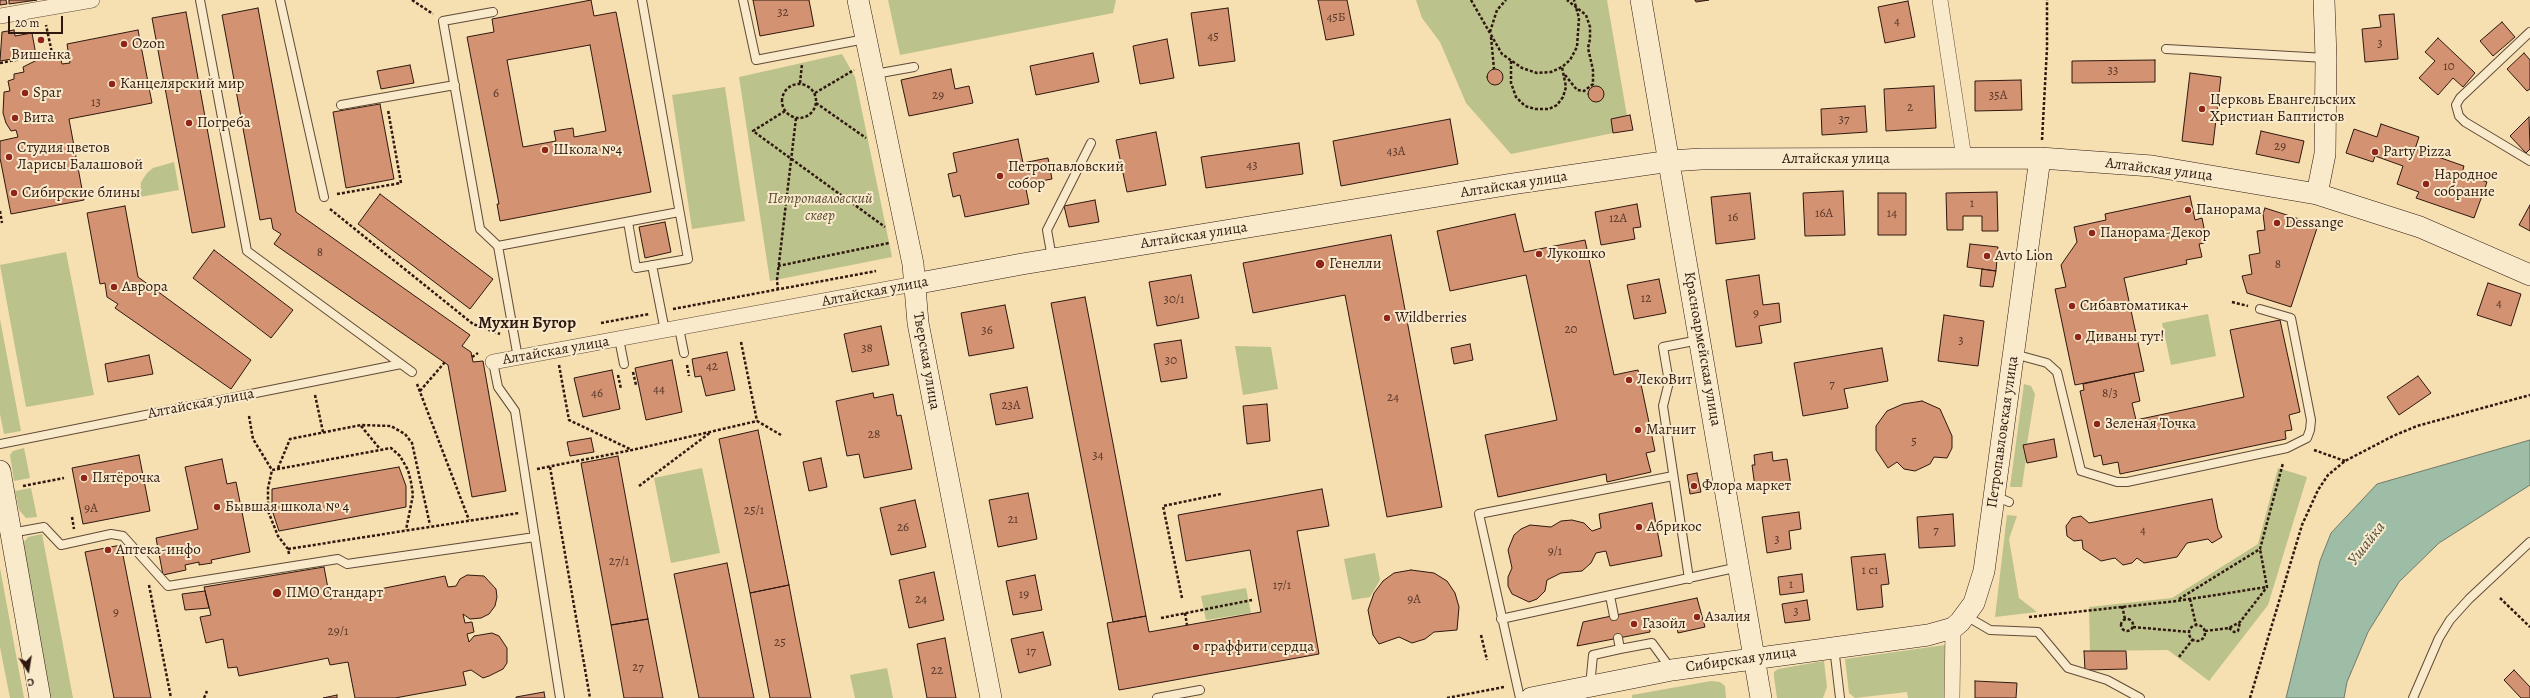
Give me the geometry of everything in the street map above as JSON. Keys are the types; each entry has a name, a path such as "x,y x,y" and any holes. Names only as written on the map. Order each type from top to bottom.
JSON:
{"main road":[{"name":"Тверская улица","path":"858,0 866,39 865,71 912,264 918,324 991,698"},
{"name":"Красноармейская улица","path":"1641,0 1670,161 1761,698"},
{"path":"2317,194 2325,154 2326,58 2324,0"},
{"name":"Алтайская улица","path":"914,284 1052,259 1512,184 1670,161 1964,158 2040,158 2152,166 2317,194 2420,227 2530,275"},
{"name":"Петропавловская улица","path":"1959,622 1974,603 1984,571 2001,499 2014,354 2040,158"},
{"path":"0,471 40,698"},
{"name":"Сибирская улица","path":"1524,691 1590,686 1672,670 1754,657 1928,635 1959,622"}],"street":[{"path":"0,16 92,0"},
{"path":"1940,0 1964,158"},
{"name":"Алтайская улица","path":"493,362 914,284"},
{"name":"Петропавловская улица","path":"1952,698 1959,622"}],"lane":[{"path":"200,0 247,251 412,372"},
{"path":"280,0 324,197"},
{"path":"628,222 636,268 688,259 642,0"},
{"path":"743,0 756,60 866,39"},
{"path":"493,12 443,21 480,229 498,246 518,358"},
{"path":"2530,32 2460,98 2456,105 2459,116 2465,122 2530,161"},
{"path":"2166,49 2326,58"},
{"path":"865,71 914,67"},
{"path":"341,105 455,85"},
{"path":"1052,259 1047,230 1091,143"},
{"path":"498,246 679,212"},
{"path":"652,265 661,312 684,353"},
{"path":"2014,354 2047,363 2057,372 2080,471 2117,482 2127,482 2298,444 2308,434 2311,420 2291,318 2260,309"},
{"path":"619,339 624,364"},
{"path":"1689,579 1663,406 1669,382 1663,347 1700,340"},
{"path":"493,362 498,387 515,411 560,698"},
{"name":"Алтайская улица","path":"0,444 401,364"},
{"path":"1520,698 1524,691 1501,619 1479,514 1673,476"},
{"path":"10,533 44,527 61,545 118,534 128,540 168,586 338,559 347,564 535,537"},
{"path":"2413,698 2439,638 2450,620 2530,542"},
{"path":"1501,619 1739,567"},
{"path":"1610,596 1614,616"},
{"path":"1959,622 1990,630 2038,632 2068,668 2107,680 2140,698"},
{"path":"1618,638 1620,649"},
{"path":"1590,686 1593,655 1620,649 1652,643 1672,670"},
{"path":"1834,647 1840,698"},
{"path":"1157,698 1200,690"}],"path":[{"path":"412,0 443,21"},
{"path":"1472,0 1496,46 1511,61 1522,68 1537,73 1551,72 1562,67 1570,60 1577,46 1579,18 1574,0"},
{"path":"1494,69 1490,33 1492,20 1497,10 1506,0"},
{"path":"1562,67 1577,90 1584,91 1593,84 1593,70 1588,48 1590,27 1586,15 1568,0"},
{"path":"2040,158 2047,48 2047,0"},
{"path":"0,63 52,53 43,8"},
{"path":"800,83 803,58"},
{"path":"1511,61 1511,84 1516,97 1525,106 1530,108 1549,109 1557,105 1563,97 1566,87 1566,75"},
{"path":"815,93 865,71"},
{"path":"800,83 809,86 815,93 816,103 808,116 796,118 785,111 782,100 785,90 794,84 800,83"},
{"path":"386,98 401,183 324,197 332,212 473,324 490,330"},
{"path":"816,103 871,141"},
{"path":"785,111 753,131 889,230"},
{"path":"776,280 796,118"},
{"path":"0,211 2,223"},
{"path":"778,266 891,243"},
{"path":"599,324 876,271"},
{"path":"741,342 757,421"},
{"path":"556,351 570,420 632,450"},
{"path":"420,391 445,362"},
{"path":"417,385 469,520"},
{"path":"2250,698 2302,525 2318,490 2328,475 2345,461 2369,446 2417,426 2530,395"},
{"path":"316,399 323,432"},
{"path":"249,416 253,439 272,470 268,488 268,511 278,536 288,549 292,566"},
{"path":"590,698 550,467 757,421 781,435"},
{"path":"361,425 380,449"},
{"path":"278,469 290,439 361,425 391,426 405,434 412,443 430,525"},
{"path":"639,486 713,430"},
{"path":"2298,444 2345,461"},
{"path":"272,470 391,448 400,456 408,470 413,495 406,530"},
{"path":"2205,631 2229,628 2240,622 2267,587 2260,549 2281,473"},
{"path":"17,487 64,478"},
{"path":"1182,598 1163,506 1221,494"},
{"path":"288,549 430,525 531,511"},
{"path":"2177,601 2260,549"},
{"path":"144,557 171,698"},
{"path":"2027,617 2177,601 2267,587"},
{"path":"2500,598 2530,627"},
{"path":"2190,599 2196,625"},
{"path":"1161,618 1252,600"},
{"path":"2122,606 2125,619"},
{"path":"1185,613 1187,625"},
{"path":"2125,619 2121,624 2123,629 2128,631 2133,627 2190,632"},
{"path":"2125,619 2132,622 2133,627"},
{"path":"2229,628 2234,632 2238,631 2240,622"},
{"path":"2196,625 2200,625 2205,631"},
{"path":"2190,632 2196,625"},
{"path":"2193,639 2200,640 2204,636 2205,631"},
{"path":"2190,632 2193,639"},
{"path":"1481,635 1487,660"},
{"path":"2179,657 2193,639"},
{"path":"204,698 207,691"},
{"path":"1448,698 1524,691"}],"green space":[{"path":"888,0 1116,0 1113,13 900,55"},
{"path":"1416,0 1607,0 1627,116 1611,119 1613,133 1511,154 1466,103 1440,42 1422,18"},
{"name":"Петропавловский сквер","path":"842,54 855,77 892,257 770,281 739,77"},
{"path":"725,87 745,221 692,229 672,95"},
{"path":"174,162 179,190 140,197 141,182 147,173 153,168"},
{"path":"66,252 94,395 26,407 0,265"},
{"path":"2208,314 2216,356 2171,365 2162,323"},
{"path":"0,319 21,431 4,434 0,414"},
{"path":"1235,346 1271,347 1278,389 1243,395"},
{"path":"2024,384 2031,386 2035,394 2027,444 2023,446 2026,458 2022,487 2010,487"},
{"path":"24,448 30,478 14,481 10,455 13,451"},
{"path":"702,468 720,553 671,563 654,478"},
{"path":"2278,468 2307,477 2268,605 2209,681 2168,650 2090,651 2089,607 2172,598 2258,544"},
{"path":"31,488 37,517 26,518 19,510 15,491"},
{"path":"2007,515 2017,516 2009,539 2019,598 2037,612 1995,617"},
{"path":"42,534 73,698 51,698 24,549 24,542 28,537"},
{"path":"1375,553 1380,580 1370,597 1352,600 1344,559"},
{"path":"0,568 24,698 10,698 0,647"},
{"path":"1246,588 1251,613 1206,620 1201,596"},
{"path":"1945,645 1944,698 1908,698 1907,692 1855,698 1849,693 1845,659"},
{"path":"1824,661 1827,687 1823,698 1777,698 1774,672 1778,669"},
{"path":"887,668 893,698 855,698 850,675"},
{"path":"1711,681 1720,682 1725,686 1726,698 1632,698 1632,695"}],"water":[{"name":"Ушайка","path":"2530,440 2530,485 2439,543 2399,582 2368,632 2347,682 2344,698 2286,698 2320,561 2331,533 2377,484"}],"building":[{"path":"0,0 6,0 7,4 0,5"},
{"path":"9,0 37,0 9,4"},
{"path":"591,0 594,16 616,12 651,192 500,221 497,204 499,204 467,37 494,32 492,19","holes":["590,45 606,131 574,137 573,128 554,131 556,141 523,147 507,60"]},
{"path":"753,0 809,0 814,26 760,36"},
{"path":"1318,0 1347,0 1354,35 1326,40"},
{"path":"1695,0 1709,0 1696,2"},
{"path":"1908,1 1915,37 1885,43 1878,7"},
{"path":"258,8 296,212 470,335 462,346 471,352 473,362 483,361 506,491 472,497 448,365 274,244 281,234 273,229 271,218 260,220 222,15"},
{"path":"1228,8 1235,61 1199,66 1191,13"},
{"name":"Погреба","path":"186,12 225,227 192,233 152,18"},
{"path":"2394,14 2398,59 2365,62 2362,29 2381,27 2379,15"},
{"path":"2502,22 2515,37 2493,56 2480,41"},
{"path":"14,30 15,36 32,33 36,55 0,61 2,32"},
{"path":"138,30 152,103 69,119 84,200 11,214 0,158 0,141 18,137 16,130 11,131 6,123 3,113 4,92 10,91 8,81 14,79 14,74 24,72 23,67 41,58 61,60 62,64 70,63 67,44"},
{"path":"2438,38 2475,73 2463,87 2453,78 2438,95 2419,78 2435,61 2425,52"},
{"path":"1167,39 1174,78 1140,84 1133,46"},
{"path":"1093,53 1099,82 1036,95 1030,66"},
{"path":"2524,53 2530,60 2530,89 2527,91 2507,69"},
{"path":"2155,60 2155,82 2072,83 2072,61"},
{"path":"410,65 414,83 381,89 377,71"},
{"path":"951,69 955,89 969,86 973,103 909,116 901,80"},
{"path":"1495,69 1502,74 1503,77 1498,84 1495,85 1488,80 1487,77 1492,70"},
{"name":"Церковь Евангельских Христиан Баптистов","path":"2190,73 2221,77 2213,145 2182,141"},
{"path":"2021,80 2022,110 1975,111 1975,81"},
{"path":"1596,86 1603,91 1604,94 1599,101 1596,102 1589,97 1588,94 1593,87"},
{"path":"1934,86 1936,128 1886,131 1884,89"},
{"path":"380,104 394,179 346,188 333,112"},
{"path":"1865,106 1867,132 1822,135 1821,109"},
{"path":"1630,115 1633,130 1613,133 1611,119"},
{"path":"2529,117 2530,149 2526,153 2510,136"},
{"path":"1450,119 1458,164 1341,186 1333,141"},
{"path":"2381,124 2419,137 2415,149 2464,166 2462,173 2487,182 2474,218 2416,198 2419,192 2397,184 2403,166 2375,156 2373,162 2346,153 2354,129 2377,137"},
{"path":"2261,131 2304,141 2299,163 2256,154"},
{"path":"1156,132 1166,185 1127,192 1116,140"},
{"name":"Петропавловский собор","path":"1018,139 1023,163 1048,158 1052,179 1025,184 1029,204 965,217 960,195 953,197 948,174 957,172 953,153"},
{"path":"1299,143 1303,174 1206,188 1201,157"},
{"path":"1843,191 1845,235 1805,236 1803,193"},
{"path":"1997,192 1998,231 1982,231 1982,216 1963,216 1963,230 1947,230 1946,193"},
{"path":"1750,193 1755,239 1716,244 1711,197"},
{"path":"1878,193 1906,193 1906,235 1878,235"},
{"path":"380,194 493,279 470,309 358,224"},
{"path":"2190,196 2195,220 2202,218 2205,233 2202,233 2204,243 2199,244 2202,257 2186,260 2187,264 2124,278 2144,371 2075,385 2055,289 2066,287 2061,265 2077,242 2074,227 2106,220 2105,214"},
{"path":"1095,200 1099,222 1069,227 1064,206"},
{"path":"1637,204 1641,227 1633,228 1635,239 1601,245 1595,212"},
{"path":"2530,205 2530,231 2519,225"},
{"path":"125,206 138,277 251,360 231,389 115,308 118,304 107,297 105,283 100,284 87,213"},
{"path":"2265,208 2318,225 2291,307 2247,293 2242,276 2252,274 2249,255 2260,253 2257,231 2265,230 2263,214"},
{"path":"1515,214 1524,252 1585,240 1614,375 1638,370 1655,451 1646,453 1651,472 1607,482 1606,474 1498,497 1485,435 1557,420 1526,275 1450,291 1437,231"},
{"path":"665,222 671,252 645,258 639,227"},
{"path":"1391,235 1442,507 1387,517 1345,295 1253,313 1243,263"},
{"path":"1970,244 1998,247 1996,271 1967,267"},
{"path":"214,250 293,310 271,338 193,278"},
{"path":"1982,269 1996,271 1993,287 1980,286"},
{"path":"1191,275 1199,318 1157,326 1149,282"},
{"path":"1759,275 1763,305 1779,303 1781,322 1759,326 1762,343 1736,347 1726,280"},
{"path":"1659,279 1666,313 1634,319 1627,285"},
{"path":"2488,283 2521,294 2511,326 2477,315"},
{"path":"1085,297 1146,616 1113,622 1051,303"},
{"path":"1005,305 1014,348 969,356 961,313"},
{"path":"1944,315 1984,321 1978,366 1938,361"},
{"path":"2280,320 2300,412 2289,415 2292,430 2285,431 2286,439 2120,474 2118,462 2103,465 2101,455 2094,457 2080,391 2084,390 2083,384 2134,373 2140,401 2132,403 2136,420 2244,397 2230,330"},
{"path":"881,326 889,365 852,372 844,334"},
{"path":"1181,340 1187,378 1161,382 1154,344"},
{"path":"1470,344 1473,360 1454,364 1451,348"},
{"path":"1882,348 1888,381 1844,389 1848,408 1803,416 1794,363"},
{"path":"727,352 735,390 706,396 701,376 695,377 692,359"},
{"path":"149,355 153,374 108,382 105,364"},
{"path":"672,360 682,412 646,420 635,368"},
{"path":"612,370 620,409 583,417 574,378"},
{"path":"2418,376 2431,393 2399,415 2387,397"},
{"path":"1027,387 1033,418 996,425 990,394"},
{"path":"873,393 874,398 893,394 897,416 901,415 912,469 864,478 859,454 847,456 836,401"},
{"path":"1922,401 1940,409 1952,436 1952,448 1947,458 1934,457 1930,464 1915,471 1904,469 1897,462 1888,468 1876,450 1876,426 1887,411 1903,404"},
{"path":"1267,404 1270,441 1247,444 1243,406"},
{"path":"758,430 789,585 750,593 719,439"},
{"path":"591,438 594,452 570,456 567,442"},
{"path":"2054,439 2057,457 2027,463 2023,445"},
{"path":"1772,452 1773,461 1787,459 1791,486 1770,489 1770,485 1755,487 1752,465 1755,465 1754,455"},
{"path":"139,455 150,511 83,524 72,468"},
{"path":"618,456 648,619 611,625 581,463"},
{"path":"821,458 827,487 809,491 803,462"},
{"name":"Бывшая школа № 4","path":"222,459 227,484 236,482 250,552 211,560 212,563 199,565 199,562 185,565 186,570 163,575 156,538 198,529 185,467"},
{"path":"399,467 406,486 406,507 279,531 272,510 272,489"},
{"path":"1697,473 1701,492 1690,494 1687,475"},
{"path":"1322,489 1329,526 1297,531 1319,654 1119,690 1107,623 1146,616 1149,632 1261,612 1250,550 1186,561 1178,515"},
{"path":"1028,493 1037,539 998,547 989,500"},
{"path":"2212,499 2218,529 2222,537 2212,543 2208,539 2187,543 2177,557 2144,563 2137,558 2132,563 2123,565 2115,558 2101,561 2083,549 2082,540 2074,541 2067,536 2066,526 2072,518 2081,516 2089,523"},
{"path":"915,500 926,547 891,555 880,508"},
{"path":"1652,503 1662,556 1610,566 1606,551 1596,553 1591,563 1582,571 1561,573 1547,580 1545,591 1537,599 1529,602 1512,594 1508,586 1508,577 1512,568 1508,550 1514,535 1521,529 1530,525 1551,527 1561,521 1572,520 1584,523 1592,531 1601,528 1599,514"},
{"path":"1799,512 1801,529 1789,531 1791,549 1767,553 1762,517"},
{"path":"1953,514 1955,546 1919,548 1917,517"},
{"path":"121,545 151,698 114,698 85,552"},
{"path":"1885,554 1889,584 1881,585 1883,607 1857,610 1851,557"},
{"path":"727,563 754,698 699,698 674,574"},
{"path":"324,567 330,599 445,576 448,587 456,586 460,579 467,575 484,576 496,589 497,597 495,606 489,614 481,618 470,619 463,614 465,623 472,622 474,632 467,634 469,642 474,636 492,633 499,636 507,648 507,663 503,669 483,678 471,670 463,672 466,685 395,698 355,698 348,662 330,665 328,658 239,676 237,667 228,668 223,639 206,643 200,617 211,615 204,587"},
{"path":"1411,570 1434,573 1447,581 1455,593 1459,607 1457,630 1434,632 1425,639 1412,643 1399,637 1379,644 1373,635 1368,610 1374,593 1383,581 1394,573"},
{"path":"934,572 944,620 909,628 899,580"},
{"path":"1802,574 1804,592 1780,595 1778,577"},
{"path":"1035,575 1042,610 1013,615 1006,581"},
{"path":"789,585 811,698 770,698 750,593"},
{"path":"205,591 209,608 185,610 182,594"},
{"path":"1697,598 1705,627 1678,633 1676,622 1650,627 1650,632 1577,646 1583,622"},
{"path":"1807,600 1810,620 1785,623 1782,604"},
{"path":"648,619 663,698 624,698 611,625"},
{"path":"1043,632 1051,665 1019,673 1011,639"},
{"path":"945,638 956,698 927,698 917,644"},
{"path":"2084,651 2126,651 2127,669 2085,670"},
{"path":"2514,670 2530,687 2530,698 2521,698 2504,680"},
{"path":"1975,681 2017,683 2016,698 1975,698"},
{"path":"544,692 545,698 516,698 516,697"},
{"path":"337,695 337,698 323,698"}],"place":[{"name":"Вишенка","path":"41,40"},
{"name":"Ozon","path":"124,44"},
{"name":"Канцелярский мир","path":"112,84"},
{"name":"Spar","path":"25,93"},
{"name":"Церковь Евангельских Христиан Баптистов","path":"2202,109"},
{"name":"Вита","path":"15,118"},
{"name":"Погреба","path":"189,123"},
{"name":"Школа №4","path":"545,150"},
{"name":"Party Pizza","path":"2375,152"},
{"name":"Студия цветов Ларисы Балашовой","path":"9,157"},
{"name":"Петропавловский собор","path":"1000,176"},
{"name":"Народное собрание","path":"2426,184"},
{"name":"Сибирские блины","path":"14,193"},
{"name":"Панорама","path":"2188,210"},
{"name":"Dessange","path":"2277,223"},
{"name":"Панорама-Декор","path":"2092,233"},
{"name":"Лукошко","path":"1539,254"},
{"name":"Avto Lion","path":"1987,256"},
{"name":"Генелли","path":"1320,264"},
{"name":"Аврора","path":"114,287"},
{"name":"Сибавтоматика+","path":"2072,306"},
{"name":"Wildberries","path":"1387,318"},
{"name":"Диваны тут!","path":"2078,337"},
{"name":"ЛекоВит","path":"1629,380"},
{"name":"Зеленая Точка","path":"2097,424"},
{"name":"Магнит","path":"1638,430"},
{"name":"Пятёрочка","path":"84,478"},
{"name":"Флора маркет","path":"1694,486"},
{"name":"Бывшая школа № 4","path":"217,507"},
{"name":"Абрикос","path":"1639,527"},
{"name":"Аптека-инфо","path":"108,550"},
{"name":"ПМО Стандарт","path":"277,593"},
{"name":"Азалия","path":"1697,617"},
{"name":"Газойл","path":"1634,624"},
{"name":"граффити сердца","path":"1196,647"}],"district":[{"name":"Мухин Бугор","path":"527,324"}]}
